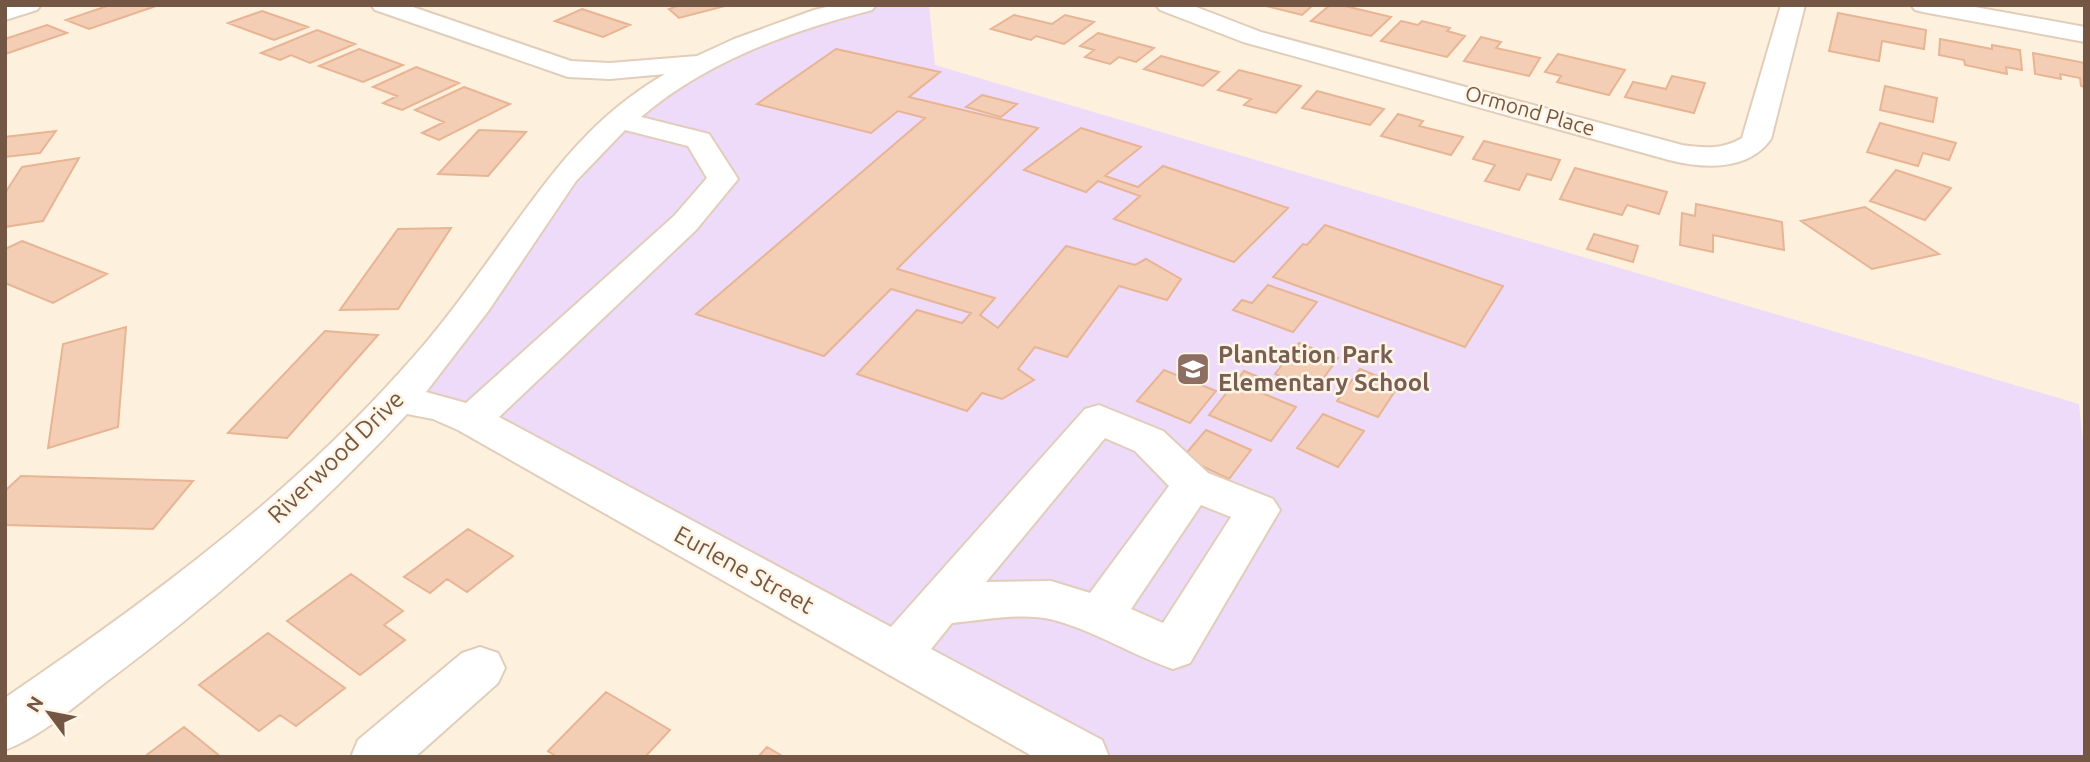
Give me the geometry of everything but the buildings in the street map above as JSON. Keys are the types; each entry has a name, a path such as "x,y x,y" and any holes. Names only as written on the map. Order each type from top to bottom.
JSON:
{"street":[{"path":"5,13 29,5"},
{"path":"383,5 568,69 596,88 607,111 699,140 723,179 685,223 472,420"},
{"name":"Riverwood Drive","path":"5,727 151,619 263,528 399,399 448,339 570,169 607,111 751,40 797,12 864,5"},
{"name":"Ormond Place","path":"1168,5 1252,37 1657,148 1705,157 1742,152 1756,139 1793,5"},
{"path":"1923,5 2085,35"},
{"path":"568,69 610,71 703,63"},
{"name":"Eurlene Street","path":"399,399 443,408 472,420 1083,757"},
{"path":"897,654 938,606 1099,419 1149,441 1193,484 1258,510 1173,649 1100,616 1051,600 1004,599 938,606"},
{"path":"1100,616 1193,484"},
{"path":"377,757 480,668"}],"shaded area":[{"name":"Plantation Park Elementary School","path":"864,5 929,5 935,65 2079,404 2085,463 2085,757 1083,757 399,399 570,169 703,63"}],"place":[{"name":"Plantation Park Elementary School","path":"1193,369"}]}
